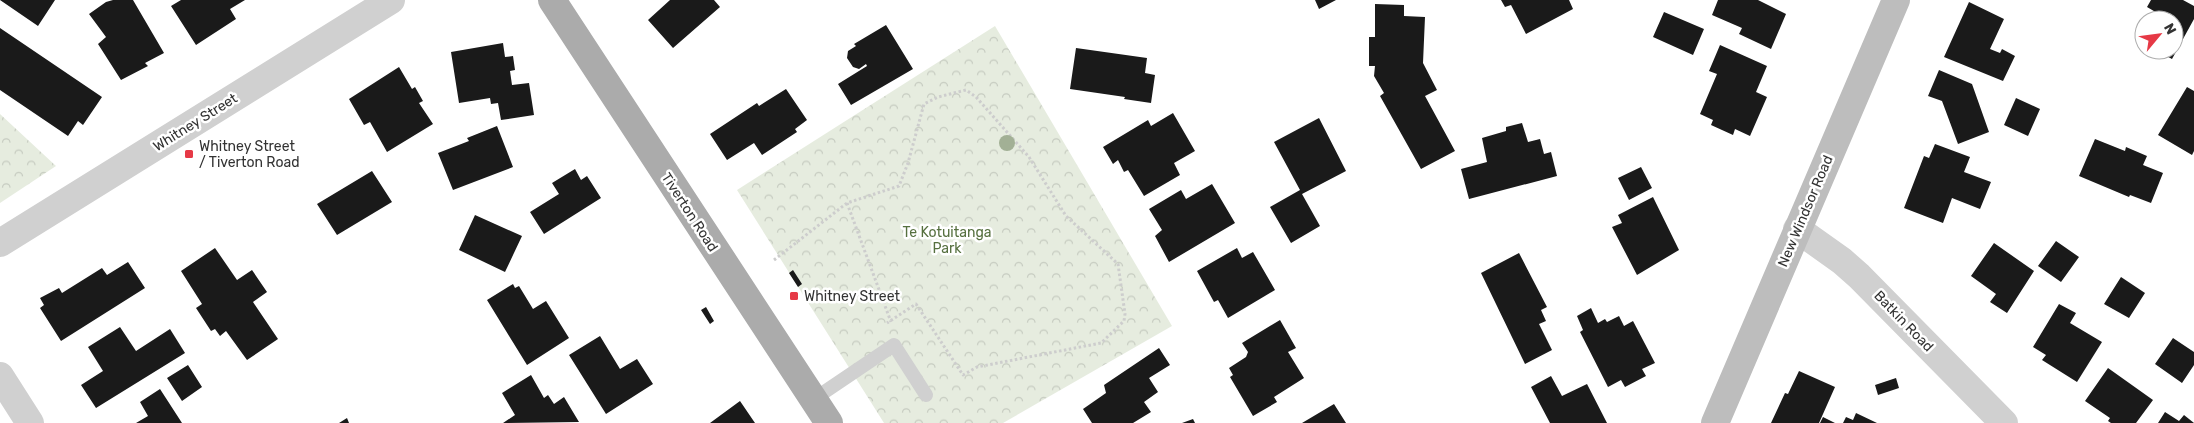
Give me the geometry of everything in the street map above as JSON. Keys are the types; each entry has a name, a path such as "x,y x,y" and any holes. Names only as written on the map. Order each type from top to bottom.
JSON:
{"main road":[{"name":"Tiverton Road","path":"552,0 829,423"},
{"name":"New Windsor Road","path":"1714,423 1896,0"}],"street":[{"name":"Whitney Street","path":"0,243 391,0"},
{"name":"Batkin Road","path":"1797,229 1842,260 2004,423"},
{"path":"0,376 30,423"}],"lane":[{"path":"814,399 894,345 926,395"}],"path":[{"path":"774,260 846,203 899,186 908,163 924,104 938,97 966,90 976,97 1029,157 1066,216 1118,264 1125,314 1124,321 1100,343 977,367 962,375 916,304 883,325"},
{"path":"846,203 890,320 894,345"}],"green space":[{"name":"Te Kotuitanga Park","path":"995,26 1172,326 1003,423 884,423 737,190"},
{"path":"0,114 56,166 0,203"}],"building":[{"path":"0,0 55,0 38,26"},
{"path":"133,0 164,53 145,63 148,66 121,80 98,44 106,37 89,14 106,2"},
{"path":"181,0 245,0 230,9 236,19 196,45 171,6"},
{"path":"670,0 714,0 720,7 673,48 648,20"},
{"path":"1315,0 1336,0 1319,9"},
{"path":"1501,0 1569,0 1573,9 1526,34 1511,5 1505,7"},
{"path":"1718,0 1758,0 1786,14 1771,49 1739,34 1742,28 1712,15"},
{"path":"2151,0 2183,0 2194,6 2194,19 2184,37 2184,10 2152,10 2147,7"},
{"path":"1969,2 2004,19 1990,49 2000,53 2002,49 2015,56 2003,81 1944,57"},
{"path":"1375,4 1404,5 1404,16 1425,17 1423,63 1437,90 1425,96 1455,151 1421,169 1380,96 1384,93 1374,76 1375,66 1369,66 1369,37 1375,37"},
{"path":"1664,12 1704,29 1693,55 1653,37"},
{"path":"886,25 913,69 851,105 838,84 867,66 866,64 859,69 853,67 847,58 848,51 856,46 854,44"},
{"path":"0,28 102,97 83,125 78,121 68,136 0,90"},
{"path":"503,43 505,57 513,56 515,70 510,71 512,85 529,83 534,115 501,120 498,103 491,104 490,98 459,103 451,52"},
{"path":"1720,45 1767,66 1756,92 1767,97 1750,136 1735,129 1733,135 1711,125 1713,120 1700,114 1717,74 1709,71"},
{"path":"1076,48 1147,58 1145,73 1155,75 1151,103 1070,89"},
{"path":"399,67 412,89 415,87 423,101 419,103 433,124 387,152 370,122 364,125 349,99"},
{"path":"1939,70 1972,84 1989,132 1958,144 1942,101 1928,96"},
{"path":"2187,87 2194,91 2194,151 2192,155 2158,135"},
{"path":"786,89 807,120 795,129 797,132 762,155 754,143 727,160 710,134 757,103 759,106"},
{"path":"2016,98 2040,109 2028,136 2004,125"},
{"path":"1173,113 1195,151 1174,163 1180,175 1144,196 1128,170 1124,172 1118,160 1113,164 1103,147 1148,120 1151,126"},
{"path":"1319,118 1346,171 1302,194 1320,226 1291,243 1270,207 1300,190 1274,142"},
{"path":"1522,123 1528,142 1540,139 1544,154 1551,152 1557,176 1469,199 1461,169 1487,162 1482,138 1506,131 1506,127"},
{"path":"497,126 513,167 453,190 438,153 469,141 467,138"},
{"path":"2095,139 2125,151 2126,147 2147,156 2143,165 2163,173 2151,203 2130,195 2129,197 2079,176"},
{"path":"1935,144 1970,157 1964,172 1991,182 1980,209 1952,198 1943,223 1904,208 1924,156 1929,158"},
{"path":"1641,167 1652,188 1629,200 1618,178"},
{"path":"575,169 581,180 587,176 601,198 544,234 530,212 559,194 552,183"},
{"path":"372,171 392,202 337,235 317,204"},
{"path":"1212,184 1235,223 1169,262 1155,236 1162,230 1149,209 1181,190 1186,199"},
{"path":"1653,197 1679,250 1637,275 1612,227 1622,223 1618,215"},
{"path":"475,215 522,236 505,272 459,250"},
{"path":"2056,241 2079,257 2061,282 2038,266"},
{"path":"1994,243 2034,271 2007,313 1990,302 1996,294 1971,276"},
{"path":"215,248 237,280 252,270 267,292 253,302 278,339 247,360 226,331 220,336 215,329 211,331 196,308 202,304 181,271"},
{"path":"1237,248 1242,258 1253,252 1275,290 1228,318 1218,300 1214,302 1197,271"},
{"path":"1519,253 1547,307 1541,310 1546,321 1539,324 1552,350 1525,364 1481,273"},
{"path":"128,262 145,288 61,341 40,308 44,305 40,298 59,288 62,293 102,268 107,275"},
{"path":"793,270 802,284 798,287 789,273"},
{"path":"2121,277 2145,293 2129,318 2104,304"},
{"path":"513,284 515,288 519,286 533,309 546,301 569,338 527,365 487,300"},
{"path":"2059,304 2076,313 2070,323 2102,342 2077,382 2042,360 2046,355 2033,347"},
{"path":"706,307 714,321 710,324 701,310"},
{"path":"1591,308 1598,323 1605,319 1607,322 1619,316 1624,326 1633,321 1655,363 1642,369 1646,376 1625,387 1621,380 1608,387 1580,332 1583,330 1577,316"},
{"path":"1280,320 1296,348 1288,352 1304,378 1274,397 1277,402 1253,416 1230,377 1233,375 1229,368 1246,357 1248,352 1242,343"},
{"path":"120,327 136,351 170,329 185,353 96,408 81,385 103,371 88,347"},
{"path":"600,336 620,369 637,359 653,384 606,414 569,355"},
{"path":"2173,338 2194,352 2194,365 2182,383 2155,364"},
{"path":"1159,348 1170,365 1149,378 1158,392 1144,402 1151,412 1133,423 1092,423 1083,409 1106,393 1104,385"},
{"path":"188,365 202,387 182,401 167,378"},
{"path":"2108,368 2153,400 2136,423 2111,423 2108,421 2110,418 2085,401"},
{"path":"1799,371 1835,387 1819,423 1771,423 1785,393 1788,394"},
{"path":"531,375 544,398 548,395 554,404 564,397 579,422 503,423 515,415 502,393"},
{"path":"1551,376 1562,396 1587,384 1607,423 1550,423 1531,387"},
{"path":"1896,378 1899,388 1878,395 1875,385"},
{"path":"160,389 182,423 136,423 148,416 140,402"},
{"path":"740,401 755,423 710,423"},
{"path":"1334,404 1346,423 1302,423"},
{"path":"2165,412 2179,421 2184,415 2194,423 2158,423"},
{"path":"1856,413 1877,423 1843,423 1846,417 1853,420"},
{"path":"1823,417 1835,423 1820,423"},
{"path":"347,418 349,423 339,423"},
{"path":"1193,419 1195,423 1182,423"}],"place":[{"name":"Whitney Street / Tiverton Road","path":"189,154"},
{"name":"Whitney Street","path":"794,296"}]}
